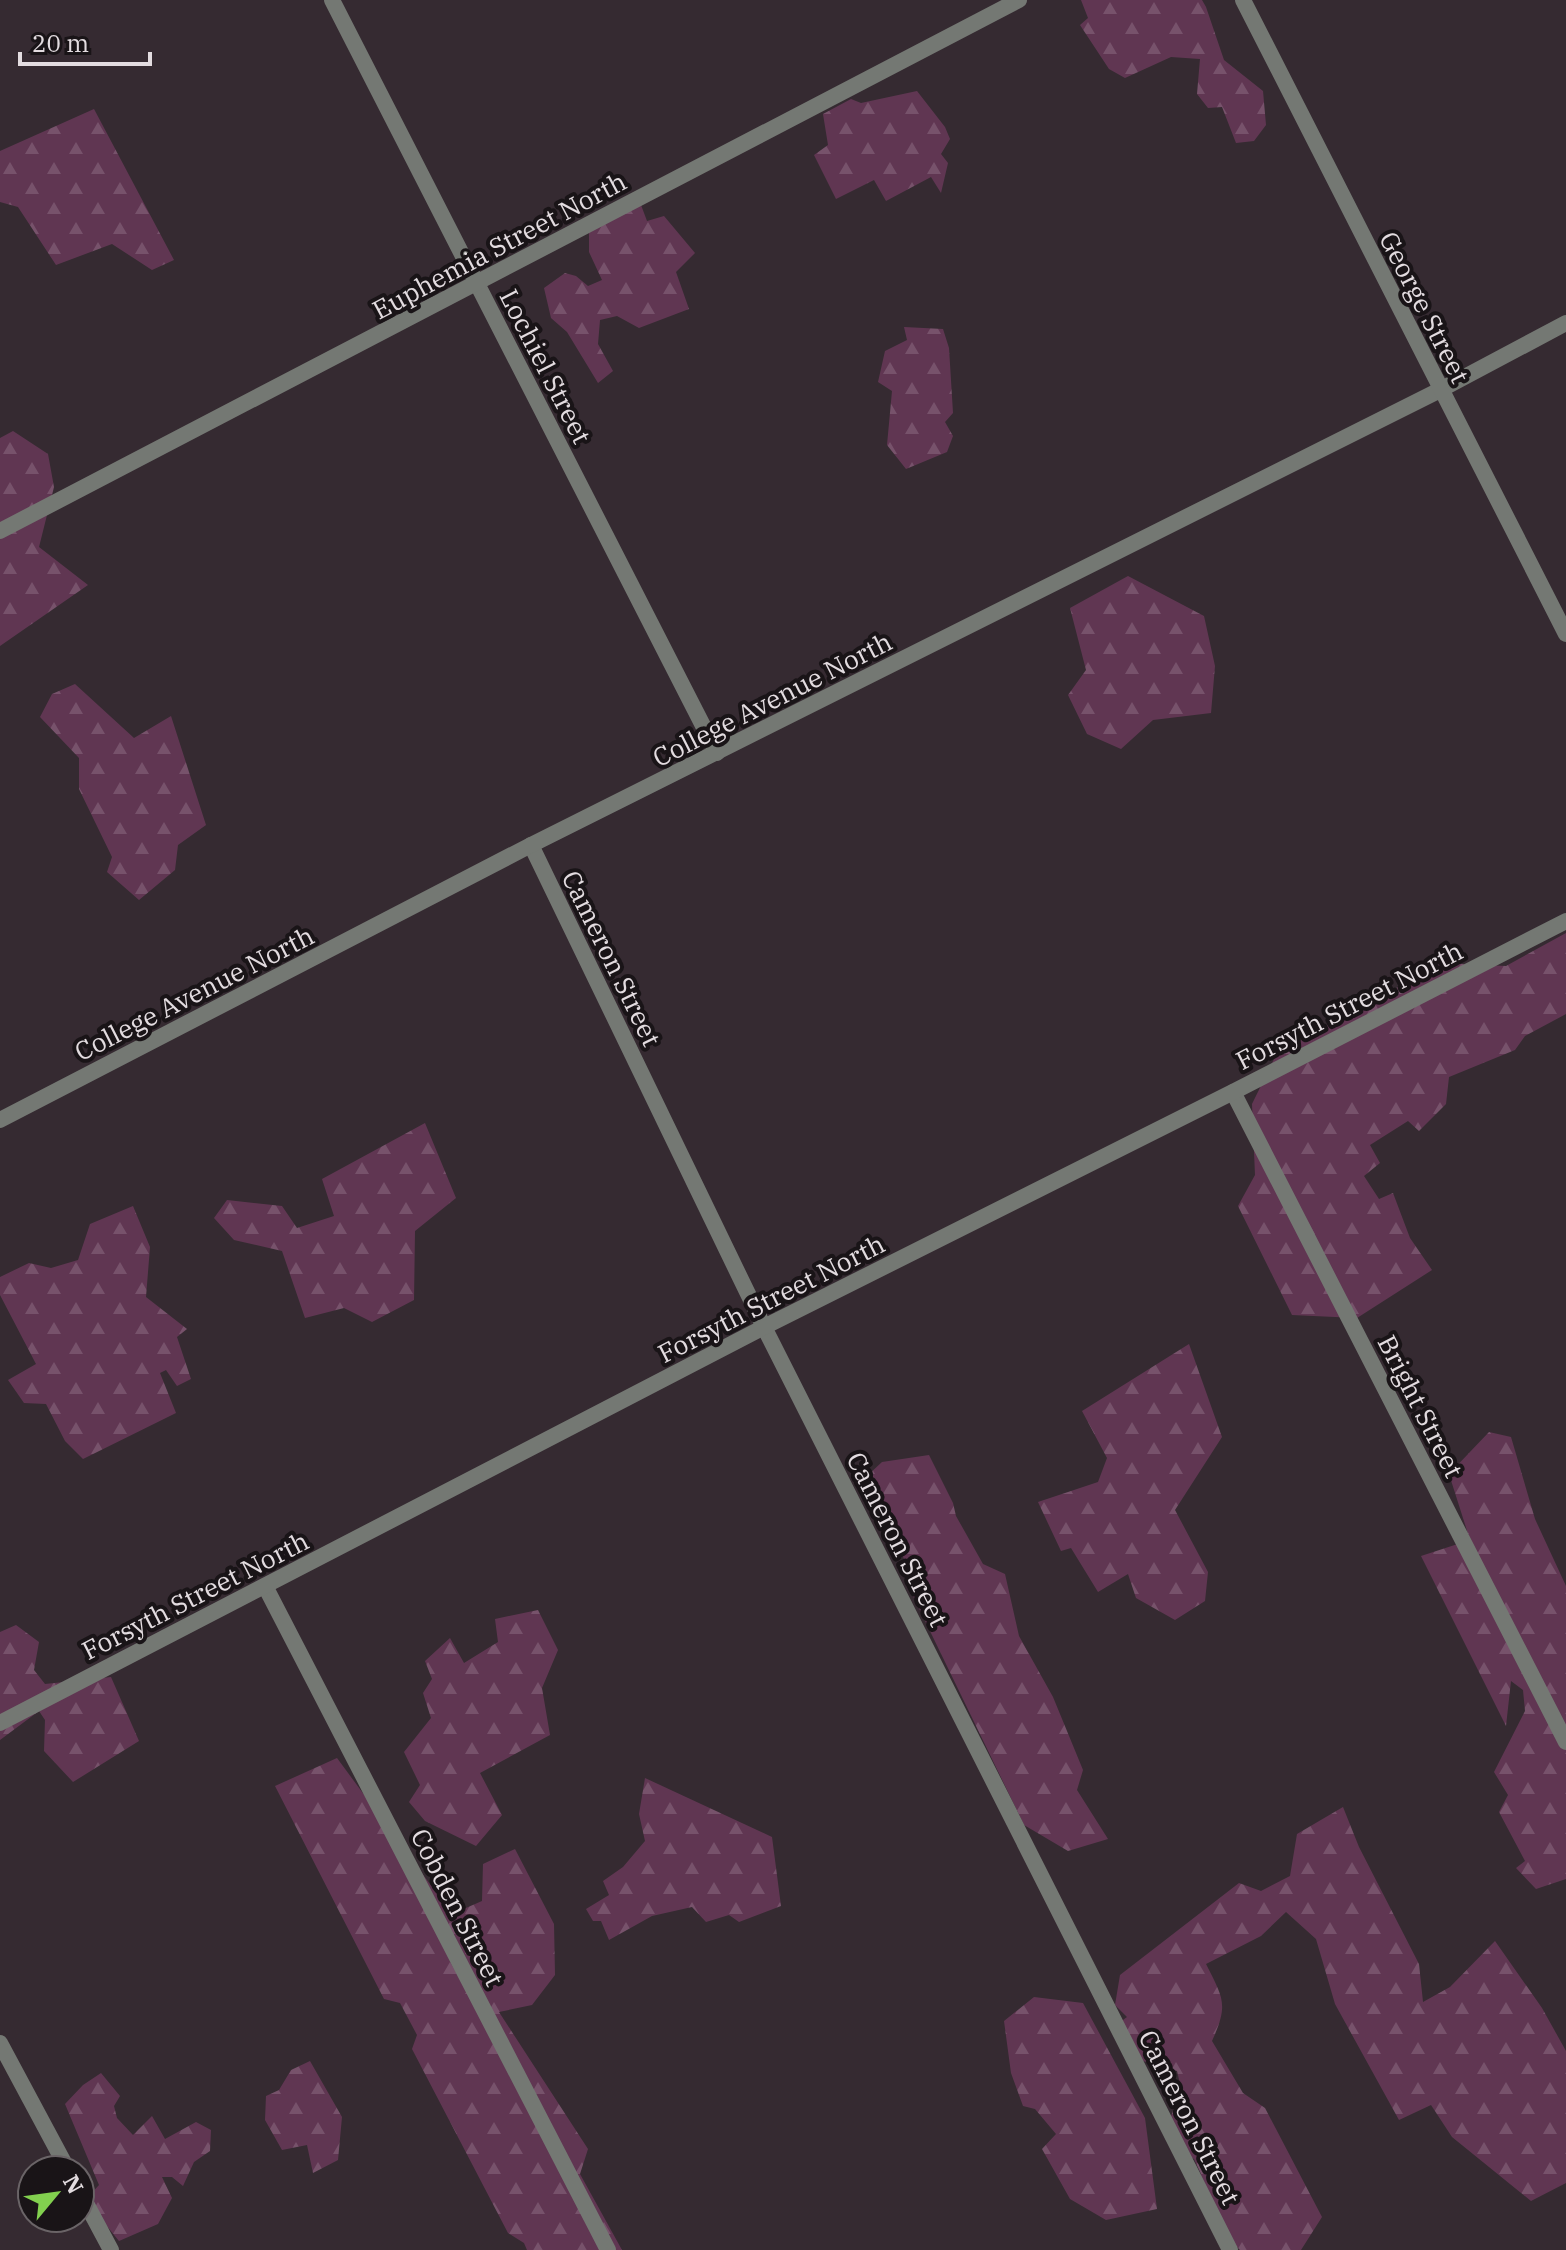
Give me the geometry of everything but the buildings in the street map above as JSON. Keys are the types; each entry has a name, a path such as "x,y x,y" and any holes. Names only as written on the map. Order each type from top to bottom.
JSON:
{"street":[{"name":"Lochiel Street","path":"332,0 717,753"},
{"name":"Euphemia Street North","path":"0,531 1019,0"},
{"name":"George Street","path":"1243,0 1566,634"},
{"name":"College Avenue North","path":"0,1120 531,845 1440,390 1566,323"},
{"name":"Cameron Street","path":"531,845 764,1327 1230,2250"},
{"name":"Forsyth Street North","path":"0,1723 764,1327 1566,921"},
{"name":"Bright Street","path":"1233,1092 1566,1742"},
{"name":"Cobden Street","path":"265,1586 608,2250"},
{"path":"0,2043 59,2154"},
{"path":"96,2222 111,2250"}],"green space":[{"path":"1081,0 1202,0 1224,60 1263,91 1266,125 1254,141 1236,143 1222,107 1208,108 1197,94 1200,59 1171,57 1125,78 1109,69 1080,25 1088,18"},
{"path":"917,91 945,127 950,139 941,154 948,163 941,193 931,177 886,201 874,180 836,199 814,155 828,145 823,114 851,99 861,103"},
{"path":"94,109 174,260 152,270 112,244 56,265 18,207 0,202 0,151"},
{"path":"641,205 647,221 664,216 695,253 676,272 689,309 639,328 617,316 600,320 598,344 613,371 598,383 567,332 551,318 544,288 565,273 576,276 588,286 602,280 589,252 589,230"},
{"path":"904,327 943,329 949,348 953,413 945,422 953,436 947,452 906,469 887,445 892,391 878,382 885,351 907,340"},
{"path":"13,431 48,454 54,487 39,547 88,585 0,646 0,438"},
{"path":"1128,576 1204,616 1215,666 1211,713 1153,720 1121,749 1087,734 1068,695 1086,670 1070,608"},
{"path":"75,684 134,738 171,716 206,825 178,845 175,870 139,900 107,872 112,857 79,789 79,758 40,717 52,694"},
{"path":"1566,933 1566,1014 1525,1036 1515,1050 1449,1077 1446,1104 1419,1131 1408,1121 1370,1145 1380,1163 1364,1176 1379,1199 1393,1193 1410,1238 1432,1270 1357,1318 1292,1315 1238,1206 1255,1175 1252,1104 1277,1053 1442,963 1506,966"},
{"path":"425,1123 456,1198 415,1231 414,1300 372,1322 344,1308 305,1318 282,1251 234,1240 214,1218 227,1200 282,1206 297,1228 334,1216 322,1179"},
{"path":"133,1206 150,1247 146,1297 187,1329 177,1337 191,1379 177,1386 166,1370 160,1373 176,1413 83,1459 65,1441 46,1404 24,1403 8,1380 36,1364 0,1295 0,1277 29,1263 51,1268 78,1260 90,1224"},
{"path":"1189,1344 1222,1437 1175,1510 1208,1572 1205,1601 1175,1620 1136,1598 1128,1574 1098,1592 1071,1548 1061,1551 1038,1502 1098,1482 1107,1458 1082,1411"},
{"path":"1489,1432 1511,1437 1535,1519 1566,1586 1566,1879 1536,1889 1516,1868 1525,1861 1499,1812 1508,1795 1494,1772 1525,1711 1523,1690 1511,1681 1506,1726 1421,1556 1470,1540 1449,1474"},
{"path":"929,1455 953,1503 956,1516 983,1564 1005,1574 1019,1636 1053,1697 1083,1770 1077,1790 1108,1839 1068,1851 1024,1825 913,1596 904,1559 867,1476 882,1462"},
{"path":"538,1610 558,1650 542,1688 550,1735 480,1773 502,1815 476,1846 425,1821 409,1802 420,1785 404,1752 431,1718 423,1693 432,1679 425,1661 450,1638 464,1663 498,1642 495,1619"},
{"path":"16,1625 39,1642 34,1670 45,1684 111,1677 139,1741 73,1782 44,1751 45,1720 39,1711 0,1740 0,1632"},
{"path":"337,1758 452,1914 482,1901 483,1864 515,1849 554,1924 555,1975 532,2005 499,2012 588,2149 580,2174 622,2250 527,2250 524,2243 508,2233 412,2049 417,2035 400,2003 384,1999 275,1786"},
{"path":"645,1778 772,1837 781,1906 739,1922 729,1915 706,1922 692,1907 652,1916 609,1940 601,1921 593,1921 586,1909 609,1895 603,1881 623,1867 645,1841 639,1814"},
{"path":"1343,1807 1359,1847 1419,1964 1423,2002 1450,1987 1495,1941 1542,2008 1566,2051 1566,2183 1531,2201 1452,2137 1431,2105 1399,2120 1335,2004 1316,1939 1286,1912 1261,1936 1206,1964 1222,2001 1221,2018 1212,2041 1243,2093 1265,2108 1322,2217 1301,2250 1240,2250 1226,2236 1198,2182 1201,2174 1194,2159 1183,2153 1169,2122 1181,2088 1177,2071 1136,2059 1119,2023 1127,2017 1115,2005 1120,1975 1239,1883 1261,1891 1290,1876 1297,1834"},
{"path":"1034,1997 1083,2003 1145,2118 1157,2209 1106,2220 1070,2199 1042,2149 1056,2134 1035,2109 1023,2106 1011,2073 1004,2021"},
{"path":"310,2061 342,2117 338,2160 313,2173 307,2145 282,2150 265,2120 266,2096 279,2090 291,2070"},
{"path":"101,2073 120,2096 114,2106 117,2118 133,2135 152,2116 165,2139 196,2122 211,2130 210,2151 194,2162 183,2186 172,2177 162,2177 172,2198 158,2224 119,2241 97,2214 96,2188 99,2185 96,2154 86,2154 65,2104 83,2085"}]}
